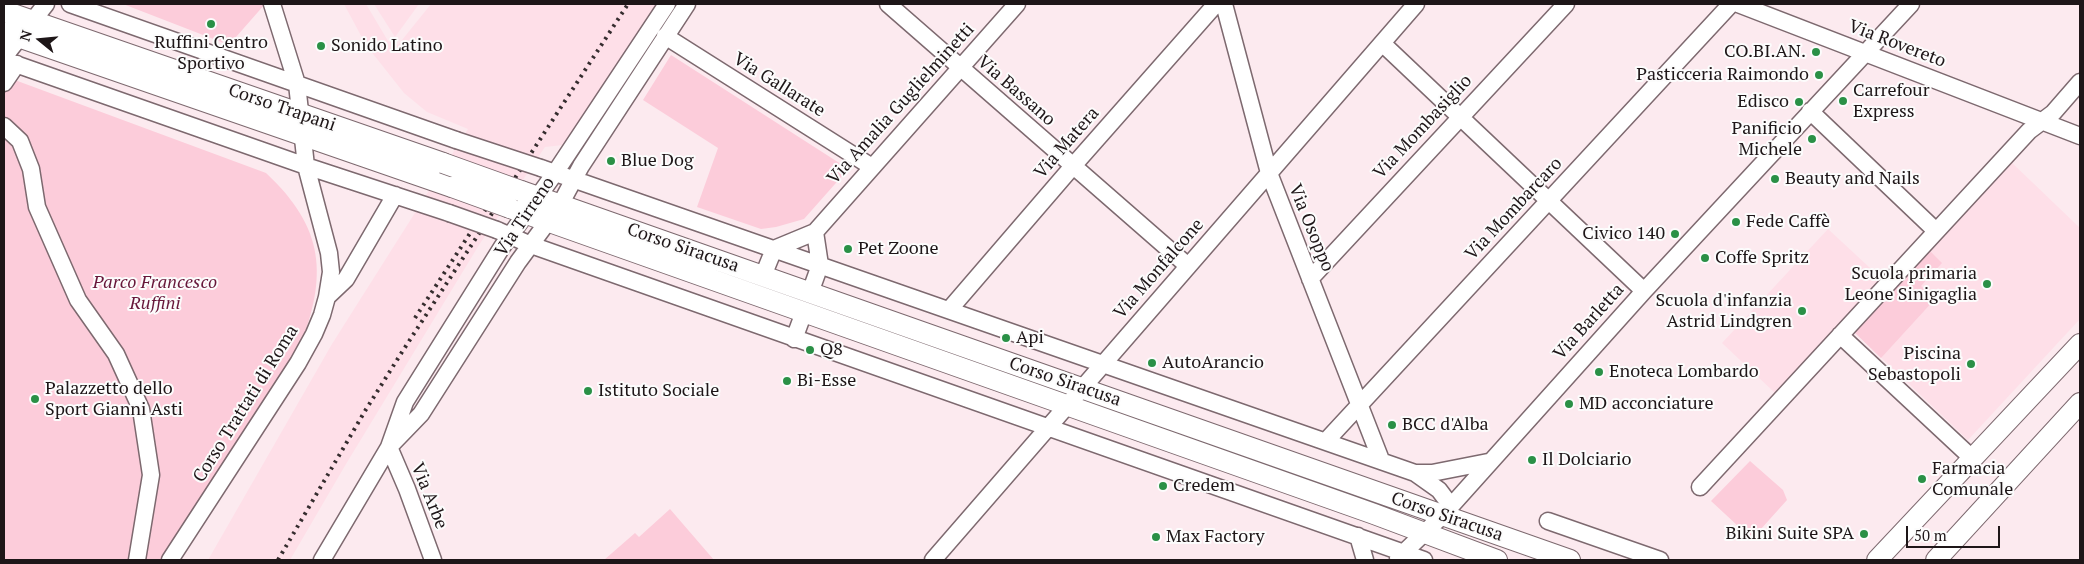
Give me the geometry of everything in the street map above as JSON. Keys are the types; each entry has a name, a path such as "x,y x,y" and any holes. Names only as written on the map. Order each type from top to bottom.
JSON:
{"main road":[{"name":"Corso Trapani","path":"4,11 560,205"},
{"name":"Corso Trapani","path":"11,35 548,221"},
{"name":"Corso Siracusa","path":"560,205 1083,389 1447,510 1570,560"},
{"name":"Corso Siracusa","path":"548,221 1374,514 1497,560"},
{"path":"1877,560 2080,344"},
{"path":"1936,560 2080,403"}],"street":[{"path":"4,83 11,35 32,21 46,4"},
{"name":"Corso Trapani","path":"70,4 574,180"},
{"name":"Corso Trattati di Roma","path":"170,560 298,363 314,334 328,297 331,272 329,253 306,166 297,84 272,4"},
{"name":"Via Tirreno","path":"322,560 389,447 405,402 504,233 666,4"},
{"name":"Via Tirreno","path":"389,447 422,414 531,245 560,205 686,4"},
{"name":"Via Bassano","path":"888,4 1188,266"},
{"name":"Via Amalia Guglielminetti","path":"774,249 815,232 1017,4"},
{"name":"Via Matera","path":"949,310 1216,4"},
{"name":"Via Osoppo","path":"1224,4 1268,173 1381,460"},
{"name":"Via Monfalcone","path":"932,560 1104,365 1416,4"},
{"name":"Via Mombasiglio","path":"1310,278 1566,4"},
{"name":"Via Mombarcaro","path":"1326,441 1731,4"},
{"name":"Via Rovereto","path":"1738,4 2080,136"},
{"name":"Via Barletta","path":"1400,556 1447,510 1488,462 1644,291 1911,4"},
{"name":"Via Gallarate","path":"666,36 872,167"},
{"path":"1382,43 1644,291"},
{"path":"8,60 306,166 504,233 531,245 794,339 1358,536 1400,556 1424,560"},
{"path":"1700,487 1936,230 2029,131 2053,113 2080,82"},
{"path":"1810,111 1936,230"},
{"path":"4,126 20,141 31,169 37,207 54,250 78,300 116,354 141,409 151,475 137,560"},
{"name":"Corso Siracusa","path":"574,180 1381,460 1415,473 1439,490 1447,510"},
{"path":"328,297 346,280 395,195"},
{"path":"810,293 820,265 815,232"},
{"path":"763,276 774,249"},
{"path":"748,322 757,295"},
{"path":"794,339 804,312"},
{"path":"1840,334 1973,459"},
{"name":"Via Arbe","path":"389,447 433,560"},
{"name":"Corso Siracusa","path":"1415,473 1432,473 1488,462"},
{"path":"1548,521 1660,560"},
{"path":"1358,536 1365,560"}],"shaded area":[{"path":"344,4 366,4 388,41 398,45 431,4 656,4 563,145 545,147 479,245 290,560 208,560 332,344 468,129 427,112 404,93 366,45"},
{"path":"374,4 419,4 395,37"},
{"name":"Scuola primaria Leone Sinigaglia","path":"2009,160 2080,228 2080,319 1968,440 1851,329"},
{"name":"Scuola d'infanzia Astrid Lindgren","path":"1828,229 1883,280 1775,393 1722,343"}],"green space":[{"name":"Ruffini Centro Sportivo","path":"123,4 265,4 229,45"},
{"path":"671,55 844,166 843,175 804,219 761,229 697,207 718,148 643,100"},
{"name":"Parco Francesco Ruffini","path":"4,76 266,173 286,193 300,213 310,234 316,254 317,276 308,323 299,349 164,560 4,560"},
{"path":"1927,248 1942,263 1921,286 1935,299 1881,358 1851,329"},
{"path":"1750,461 1783,490 1787,500 1752,539 1711,501"},
{"path":"670,509 714,560 604,560 635,533 639,537"}],"railway":[{"path":"278,560 365,411 402,352 628,4"},
{"path":"415,318 504,181"}],"place":[{"name":"Ruffini Centro Sportivo","path":"211,24"},
{"name":"Sonido Latino","path":"321,46"},
{"name":"CO.BI.AN.","path":"1816,52"},
{"name":"Pasticceria Raimondo","path":"1819,75"},
{"name":"Carrefour Express","path":"1843,101"},
{"name":"Edisco","path":"1799,102"},
{"name":"Panificio Michele","path":"1812,139"},
{"name":"Blue Dog","path":"611,161"},
{"name":"Beauty and Nails","path":"1775,179"},
{"name":"Fede Caffè","path":"1736,222"},
{"name":"Civico 140","path":"1675,234"},
{"name":"Pet Zoone","path":"848,249"},
{"name":"Coffe Spritz","path":"1705,258"},
{"name":"Scuola primaria Leone Sinigaglia","path":"1987,284"},
{"name":"Scuola d'infanzia Astrid Lindgren","path":"1802,311"},
{"name":"Api","path":"1006,338"},
{"name":"Q8","path":"810,350"},
{"name":"AutoArancio","path":"1152,363"},
{"name":"Piscina Sebastopoli","path":"1971,364"},
{"name":"Enoteca Lombardo","path":"1599,372"},
{"name":"Bi-Esse","path":"787,381"},
{"name":"Istituto Sociale","path":"588,391"},
{"name":"Palazzetto dello Sport Gianni Asti","path":"35,399"},
{"name":"MD acconciature","path":"1569,404"},
{"name":"BCC d'Alba","path":"1392,425"},
{"name":"Il Dolciario","path":"1532,460"},
{"name":"Farmacia Comunale","path":"1922,479"},
{"name":"Credem","path":"1163,486"},
{"name":"Bikini Suite SPA","path":"1864,534"},
{"name":"Max Factory","path":"1156,537"}]}
